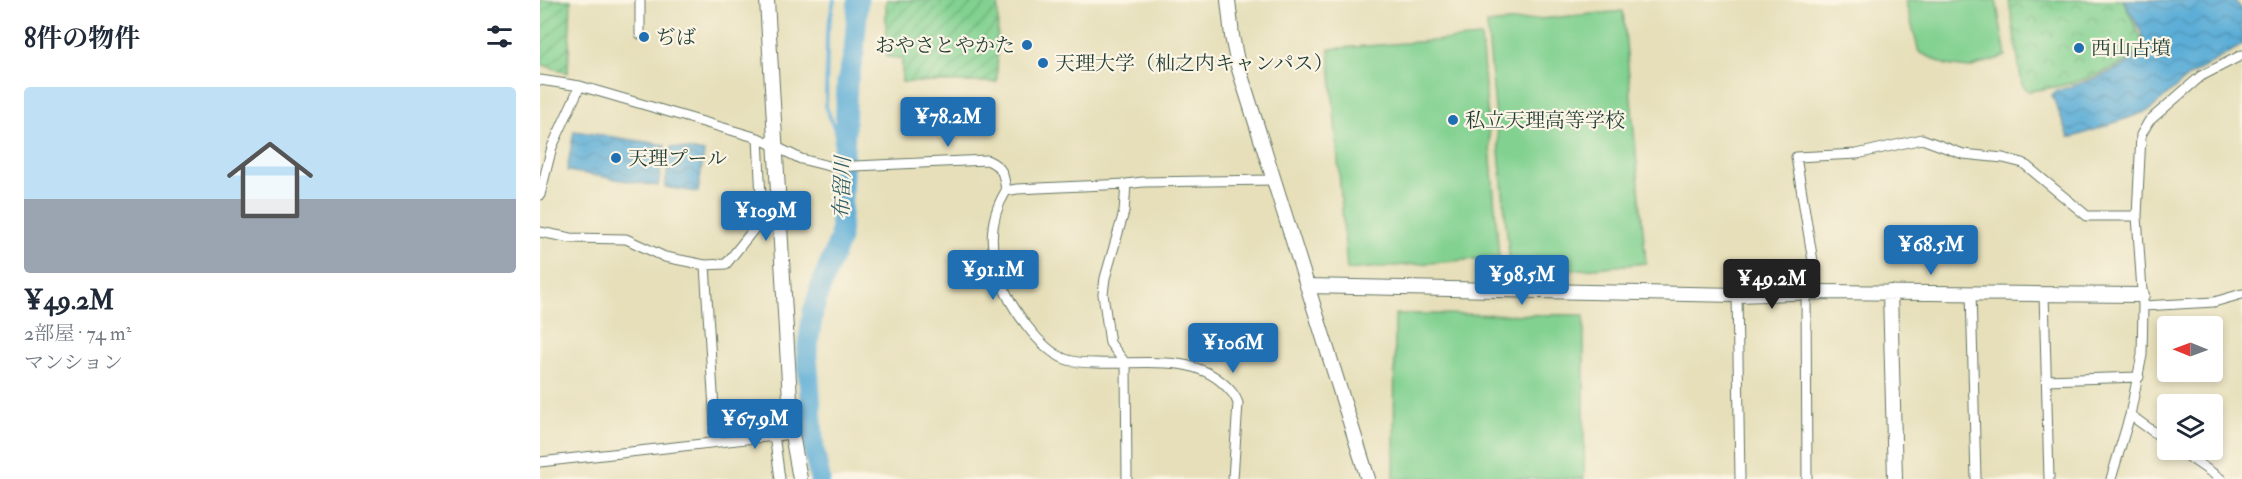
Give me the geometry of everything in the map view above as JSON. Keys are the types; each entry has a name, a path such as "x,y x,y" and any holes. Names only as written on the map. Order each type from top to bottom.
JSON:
{"street":[{"path":"640,0 640,34"},
{"path":"767,0 792,434 800,479"},
{"path":"1228,0 1238,66 1368,479"},
{"path":"2111,479 2139,377 2143,301 2137,216 2141,135 2149,121 2201,76 2242,55"},
{"path":"540,80 580,86 758,138 816,164 833,167 987,160 999,165 1006,191 997,206 993,238 994,256 1000,285 1009,301 1036,337 1050,350 1065,359 1126,364 1171,363 1192,367 1219,379 1236,395 1238,403 1233,479"},
{"path":"540,195 552,147 580,86"},
{"path":"540,232 571,238 626,239 665,257 705,265 726,264 762,219 758,138"},
{"path":"1807,479 1812,292 1796,158 1857,154 1922,139 1963,154 2003,158 2023,163 2087,216 2137,216"},
{"path":"1006,191 1036,187 1143,182 1273,180"},
{"path":"1126,184 1124,212 1105,278 1103,294 1110,343 1126,364 1127,479"},
{"path":"705,265 716,441"},
{"path":"1307,286 1737,295 1812,292 2044,293 2143,301 2214,302 2242,294"},
{"path":"1890,292 1895,479"},
{"path":"1971,292 1976,479"},
{"path":"2044,293 2049,479"},
{"path":"1737,295 1740,479"},
{"path":"2046,380 2139,377"},
{"path":"2130,415 2157,434"},
{"path":"540,462 774,434 792,434"},
{"path":"774,434 780,479"},
{"path":"2193,460 2221,479"}],"green space":[{"path":"540,0 571,0 568,73 540,64"},
{"path":"886,0 998,0 997,82 902,82 902,58 886,57"},
{"path":"1905,0 1996,0 2006,56 1969,68 1946,65 1919,52"},
{"name":"西山古墳","path":"2009,0 2123,0 2144,45 2135,55 2108,71 2074,82 2028,91 2022,85"},
{"path":"1623,11 1646,263 1511,276 1487,24"},
{"path":"1481,37 1499,257 1347,270 1329,49"},
{"path":"1395,314 1584,315 1584,479 1394,479"}],"water":[{"path":"2124,0 2235,0 2242,11 2242,45 2189,76 2150,110 2069,137 2052,95 2056,91 2116,70 2146,47 2141,32"},
{"name":"天理プール","path":"574,131 665,145 658,186 567,171"},
{"name":"天理プール","path":"671,147 704,152 698,192 665,187"}],"waterway":[{"path":"834,0 827,33 826,107 843,150"},
{"name":"布留川","path":"820,479 814,450 807,353 813,312 840,239 847,83 854,53 858,0"}],"place":[{"name":"ぢば","path":"644,37"},
{"name":"おやさとやかた","path":"1027,45"},
{"name":"西山古墳","path":"2079,48"},
{"name":"天理大学（杣之内キャンパス）","path":"1043,63"},
{"name":"私立天理高等学校","path":"1453,120"},
{"name":"天理プール","path":"616,158"}]}
